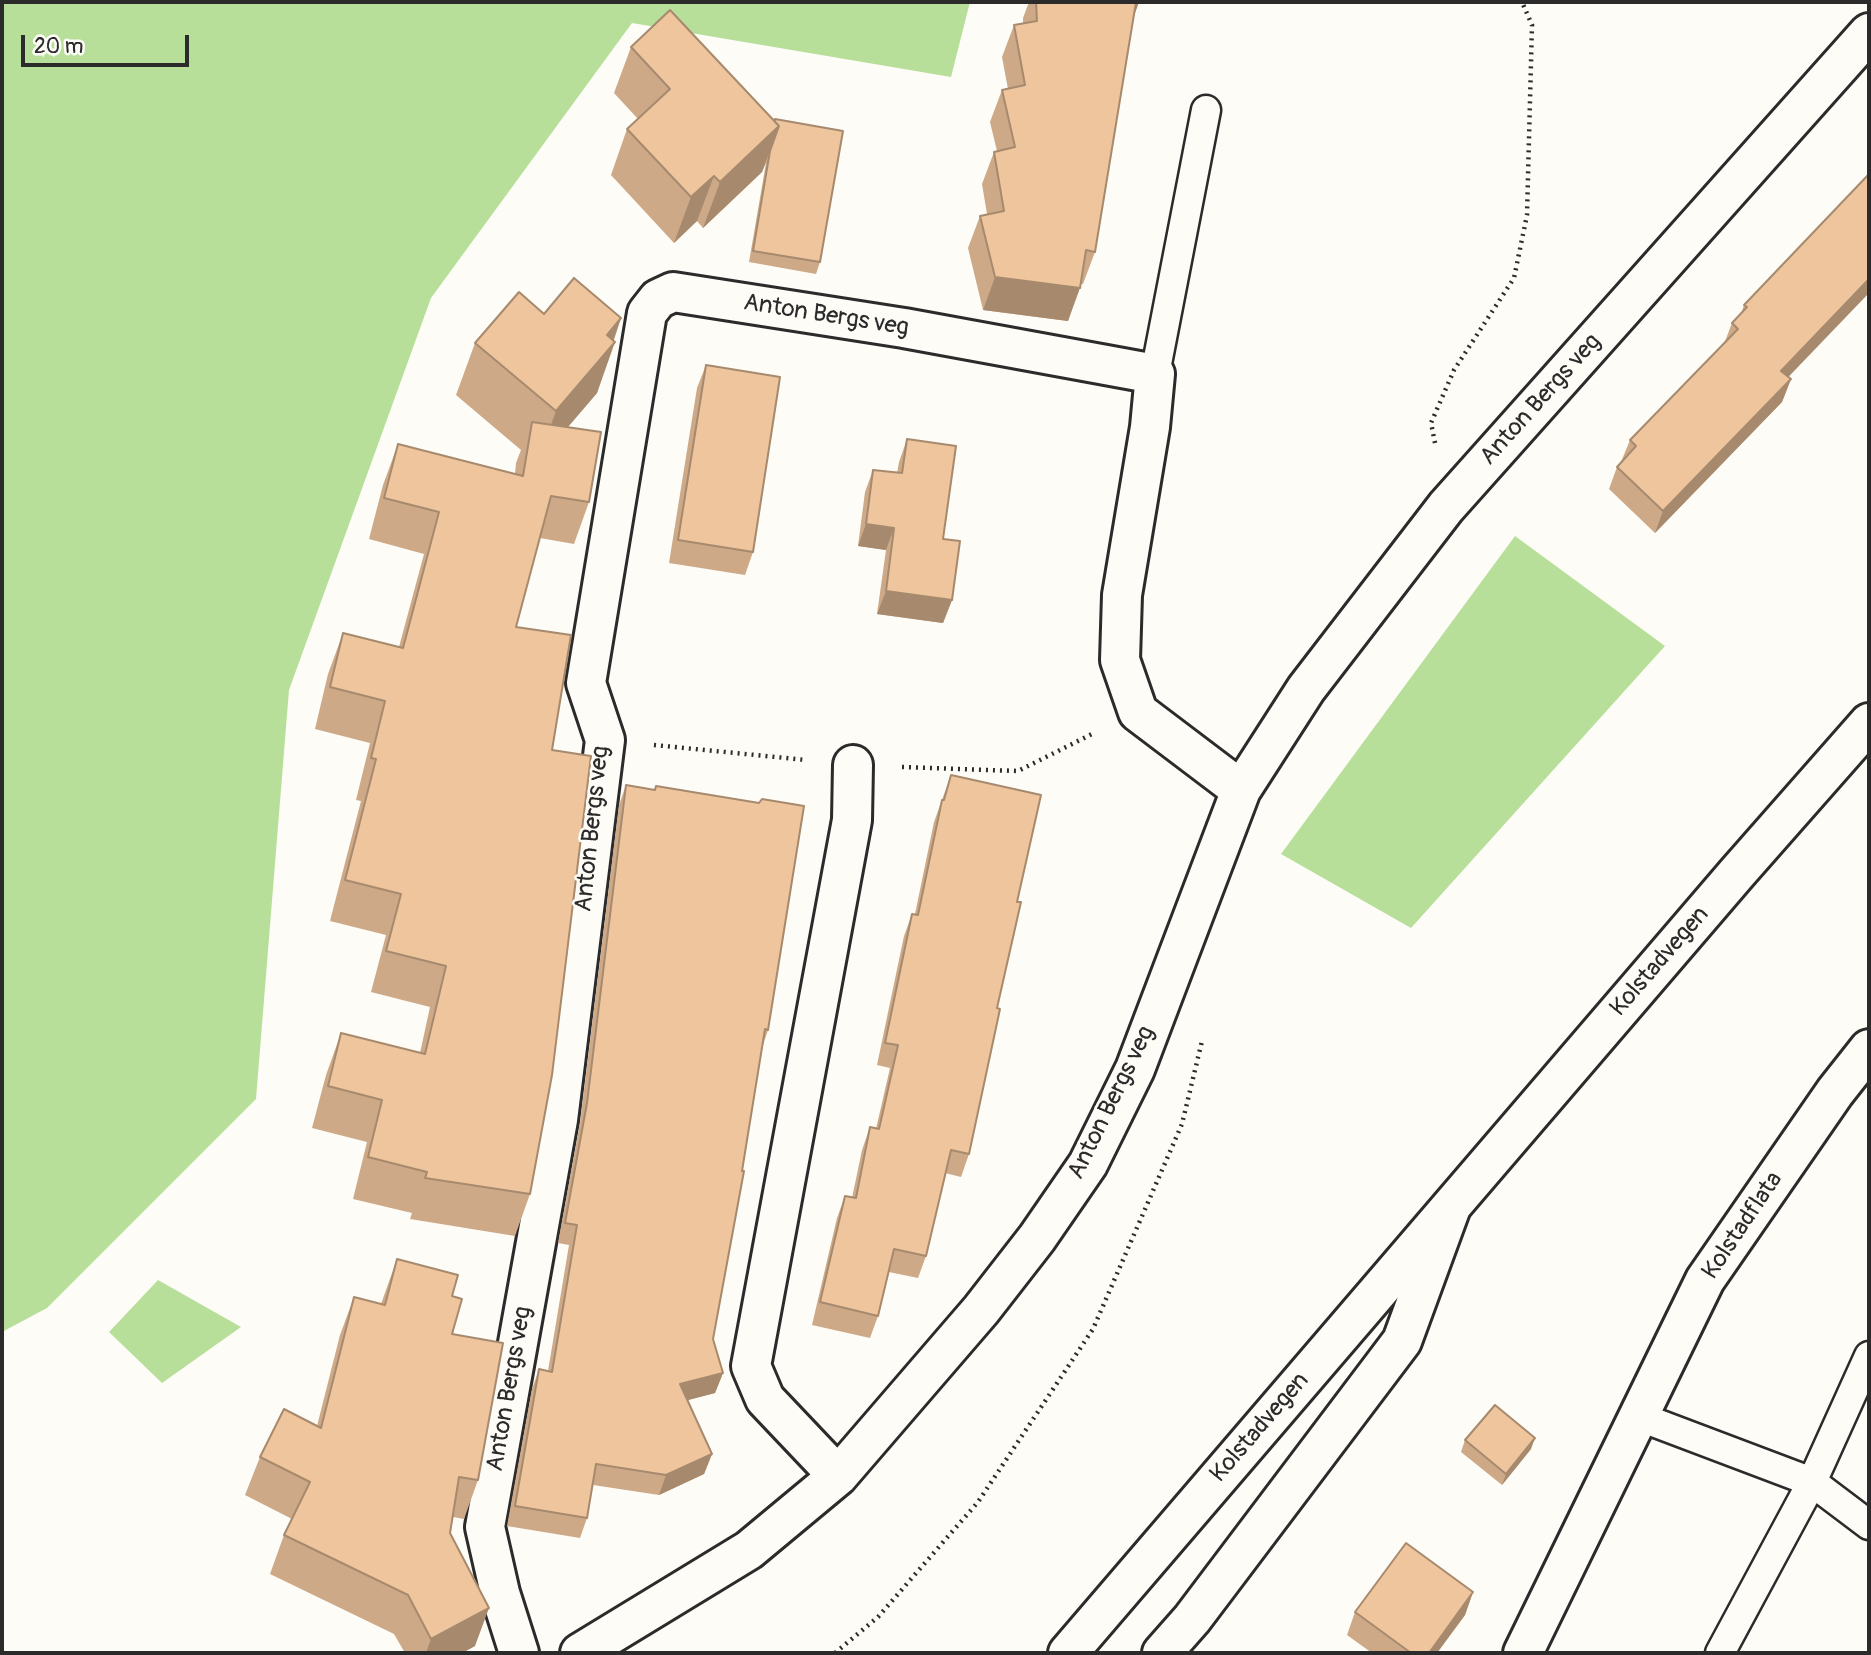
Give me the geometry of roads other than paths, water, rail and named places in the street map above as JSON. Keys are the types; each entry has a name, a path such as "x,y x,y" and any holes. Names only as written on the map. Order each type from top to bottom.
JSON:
{"street":[{"name":"Anton Bergs veg","path":"580,1653 749,1550 838,1476 981,1310 1038,1237 1088,1164 1135,1069 1241,790 1306,688 1446,507 1869,33"},
{"name":"Anton Bergs veg","path":"519,1653 500,1593 485,1527 558,1120 605,740 586,683 647,313 657,299 673,292 904,328 1155,374"},
{"path":"1155,374 1150,427 1122,596 1119,660 1138,712 1241,790"},
{"name":"Kolstadvegen","path":"1068,1653 1452,1203 1869,723"},
{"path":"838,1476 765,1399 751,1366 852,820 853,765"},
{"name":"Kolstadflata","path":"1523,1653 1705,1280 1835,1091 1869,1049"},
{"name":"Kolstadvegen","path":"1163,1653 1192,1619 1402,1341 1452,1203"}],"lane":[{"path":"1155,374 1206,110"},
{"path":"1720,1653 1812,1482 1869,1356"},
{"path":"1640,1417 1812,1482 1869,1525"}]}
